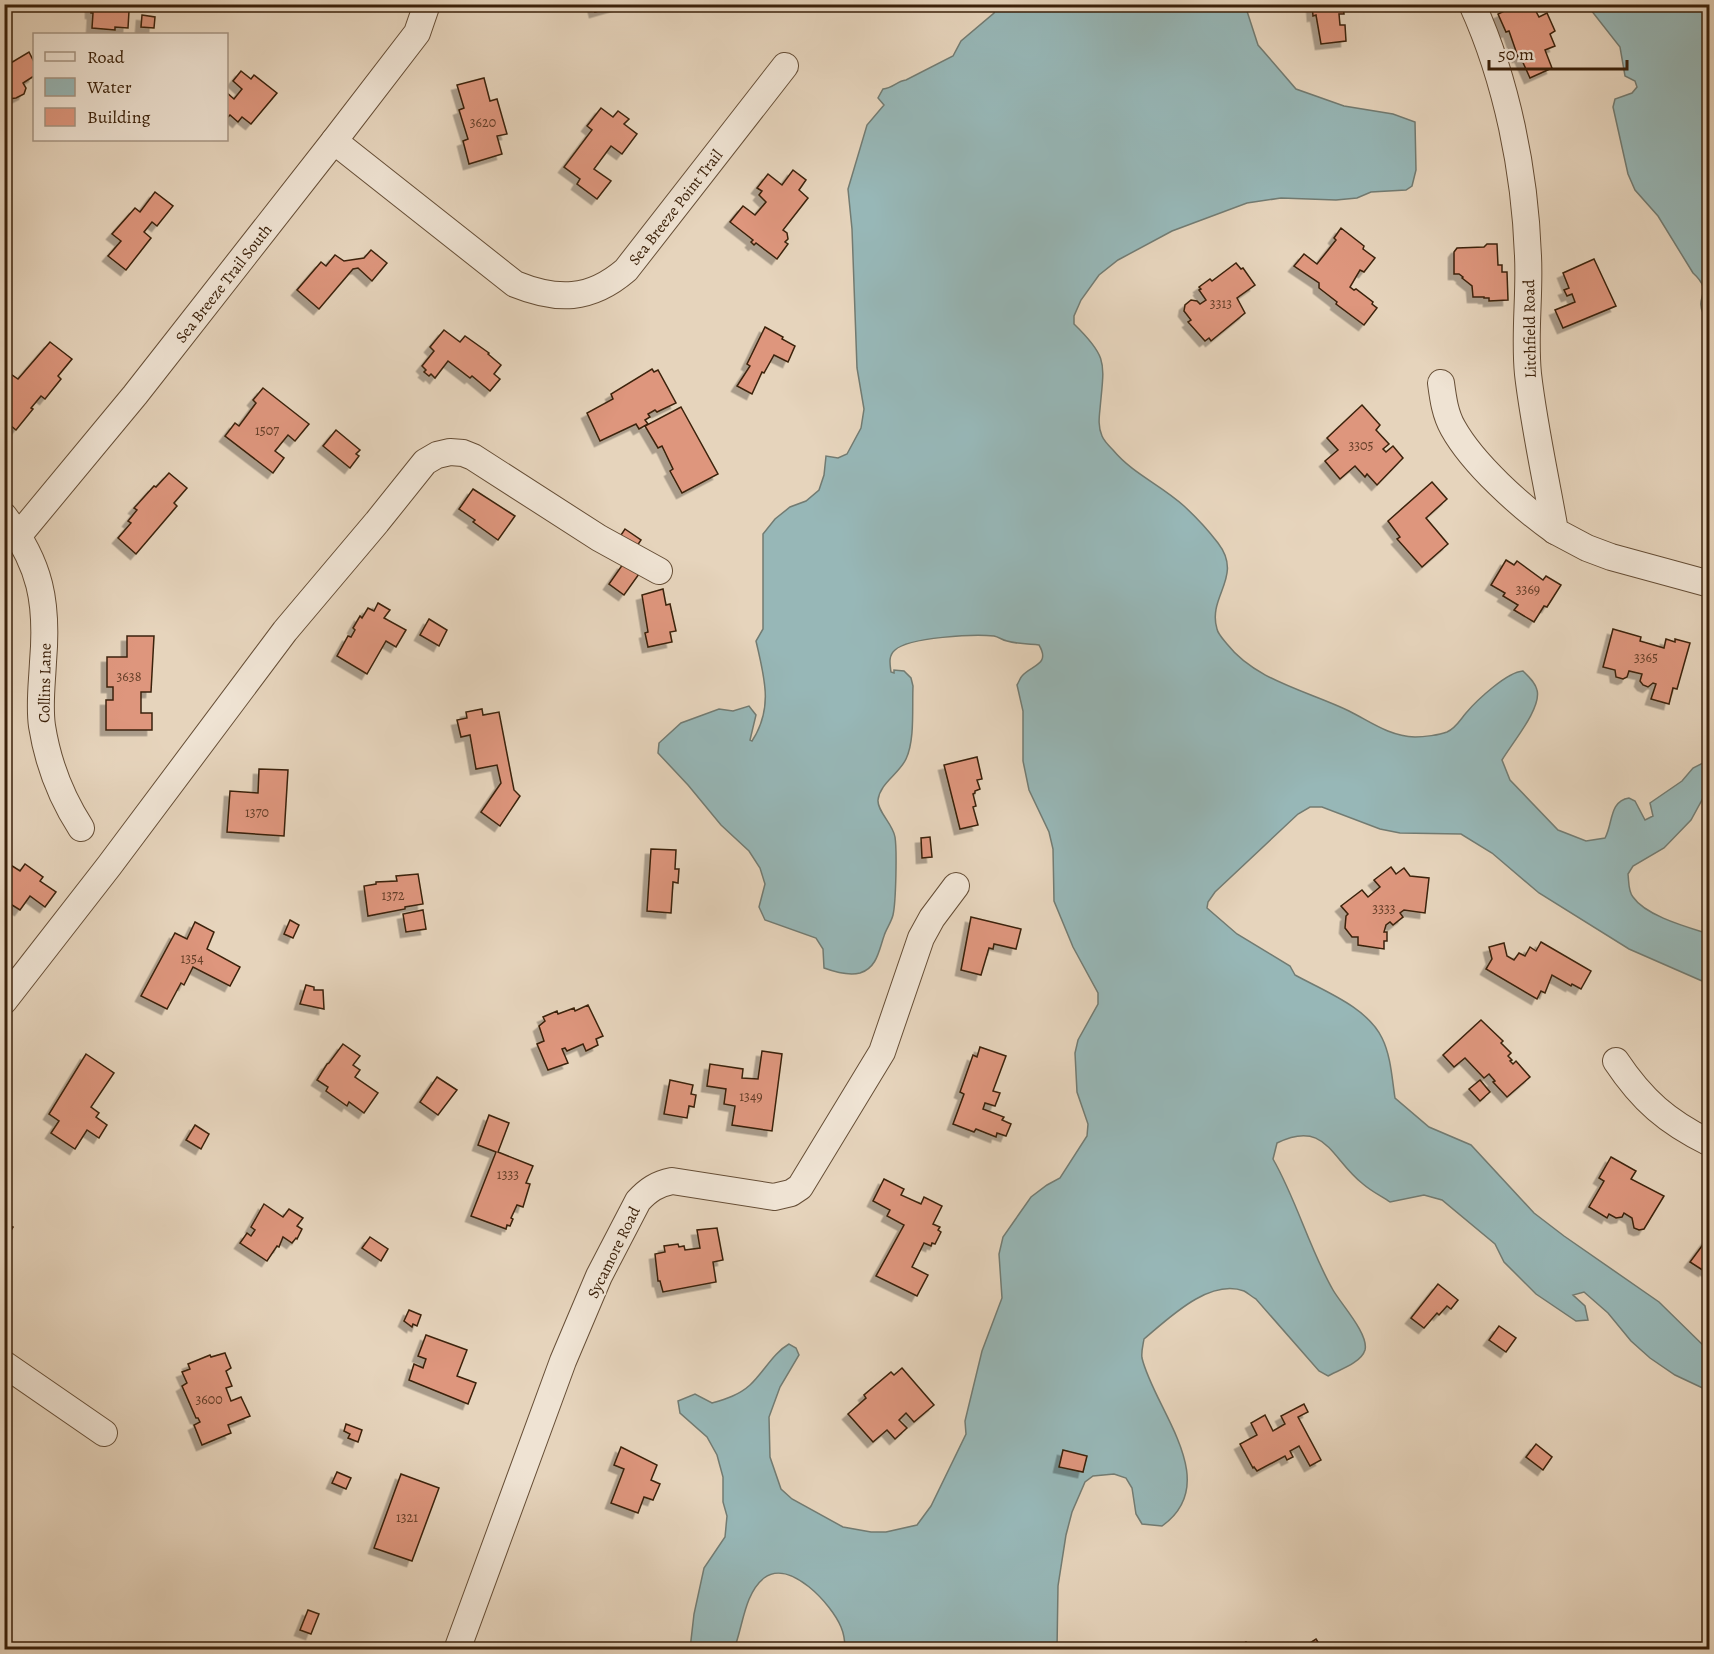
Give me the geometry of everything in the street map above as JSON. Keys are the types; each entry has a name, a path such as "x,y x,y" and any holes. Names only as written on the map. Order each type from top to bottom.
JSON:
{"street":[{"name":"Sea Breeze Trail South","path":"12,525 135,395 417,33 427,4"},
{"name":"Litchfield Road","path":"1472,4 1496,66 1517,151 1526,209 1528,374 1555,531"},
{"name":"Sea Breeze Point Trail","path":"334,141 515,284 537,293 569,296 603,286 626,270 785,66"},
{"path":"1441,383 1444,405 1452,426 1464,445 1532,514 1555,531 1587,548 1611,557 1710,584"},
{"path":"4,1001 109,866 285,631 425,462 437,455 450,452 473,457 598,537 659,571"},
{"name":"Collins Lane","path":"12,525 33,561 41,587 45,622 40,700 48,758 59,789 81,828"},
{"name":"Sycamore Road","path":"457,1650 563,1361 600,1276 638,1202 647,1191 658,1184 672,1181 774,1197 791,1193 800,1187 882,1052 921,938 932,918 956,886"},
{"path":"1616,1060 1647,1101 1669,1120 1710,1143"},
{"path":"4,1364 104,1433"}],"water":[{"path":"996,5 1245,5 1258,45 1296,89 1344,106 1393,114 1415,122 1416,170 1412,186 1406,190 1371,192 1357,198 1336,200 1281,198 1247,203 1172,231 1118,260 1099,275 1081,300 1074,316 1074,324 1093,345 1102,362 1103,381 1099,419 1101,433 1105,442 1121,458 1184,506 1218,543 1225,555 1227,566 1215,617 1218,631 1239,657 1268,676 1349,711 1388,731 1415,737 1436,735 1450,730 1477,701 1493,688 1509,676 1523,671 1535,684 1537,697 1535,706 1531,716 1502,760 1510,780 1558,830 1586,841 1605,838 1612,814 1623,800 1629,798 1635,801 1645,820 1653,816 1650,803 1682,781 1693,768 1709,760 1709,787 1691,820 1664,848 1633,866 1628,874 1631,895 1647,910 1709,934 1709,984 1629,949 1539,893 1492,853 1461,834 1400,833 1380,829 1322,807 1310,807 1298,814 1215,892 1207,908 1237,934 1290,966 1295,975 1344,1001 1366,1017 1375,1027 1385,1045 1395,1098 1429,1127 1471,1145 1534,1213 1659,1302 1709,1351 1709,1391 1675,1375 1650,1358 1631,1341 1608,1313 1584,1292 1573,1295 1585,1306 1588,1320 1576,1321 1536,1294 1504,1262 1495,1244 1442,1200 1424,1195 1390,1202 1363,1184 1326,1145 1307,1136 1293,1137 1277,1143 1273,1159 1333,1290 1363,1336 1365,1350 1363,1355 1328,1376 1319,1371 1256,1299 1244,1291 1231,1289 1217,1290 1203,1295 1177,1312 1144,1339 1142,1358 1180,1445 1186,1467 1187,1488 1179,1508 1162,1526 1142,1524 1136,1514 1132,1488 1126,1478 1114,1474 1093,1476 1085,1482 1072,1512 1066,1535 1058,1586 1057,1649 845,1649 841,1627 820,1597 797,1579 786,1574 774,1573 764,1578 752,1593 734,1649 690,1649 694,1614 704,1568 725,1537 727,1516 723,1502 723,1477 717,1455 707,1437 680,1413 678,1401 695,1394 712,1403 737,1394 750,1385 778,1352 789,1344 796,1348 799,1355 780,1387 769,1417 770,1457 781,1489 792,1499 843,1527 886,1532 917,1525 931,1506 966,1434 965,1421 982,1351 1002,1298 999,1254 1003,1237 1031,1197 1060,1178 1087,1136 1088,1124 1077,1092 1075,1053 1078,1040 1098,1004 1098,993 1073,947 1054,901 1053,849 1049,832 1029,790 1023,761 1023,711 1017,685 1026,672 1041,661 1043,657 1039,645 1005,641 994,636 958,636 914,642 902,646 891,655 891,672 904,671 911,678 913,686 912,733 906,759 882,789 878,800 880,809 895,837 896,876 893,915 874,963 866,971 860,973 846,974 824,968 823,949 816,938 765,920 759,907 765,884 760,868 749,851 721,825 658,753 659,743 681,723 719,709 733,711 749,706 756,715 750,740 752,741 759,728 765,704 764,679 756,641 763,629 763,534 775,519 790,507 806,501 819,490 824,475 826,456 838,458 847,454 861,428 864,409 857,368 852,229 848,189 867,125 884,105 878,98 883,89 953,56 961,41 994,13"},
{"path":"1587,5 1709,5 1709,314 1703,313 1701,307 1703,290 1699,279 1658,216 1635,190 1628,174 1613,107 1615,99 1632,93 1637,87 1635,81 1625,76 1620,47"}],"building":[{"path":"91,4 118,4 117,11 129,11 128,28 115,27 115,30 92,28"},
{"path":"593,4 623,4 595,12"},
{"path":"1312,4 1343,4 1344,14 1339,14 1340,25 1345,25 1346,41 1321,44"},
{"path":"1519,4 1532,4 1539,17 1547,13 1555,31 1550,34 1555,46 1545,50 1552,68 1530,78 1520,56 1518,57 1509,31 1506,32 1498,14"},
{"path":"142,15 155,17 154,28 141,27"},
{"path":"29,52 33,60 33,77 23,83 26,88 24,94 16,98 4,97 4,67"},
{"path":"241,71 251,79 254,75 277,93 251,124 242,117 238,122 230,115 228,117 228,94 234,99 242,89 233,81"},
{"path":"484,78 490,101 497,99 507,134 497,136 502,154 469,164 463,141 468,139 459,110 464,108 457,85"},
{"path":"601,108 613,117 618,111 629,119 624,124 637,134 622,154 611,146 594,169 611,181 597,199 577,184 580,179 564,167 592,130 587,126"},
{"path":"793,170 806,180 799,190 808,198 783,230 787,233 788,239 785,242 788,244 777,259 756,243 754,245 751,242 753,240 730,222 743,206 755,215 766,202 759,195 762,191 757,188 768,174 782,185"},
{"path":"155,192 173,206 157,226 152,222 144,232 151,238 126,270 108,256 121,241 112,234 135,208 140,212"},
{"path":"1341,228 1375,258 1364,272 1360,270 1350,287 1373,302 1372,304 1377,308 1364,325 1336,304 1337,302 1319,288 1319,283 1294,266 1304,254 1317,264 1336,240 1334,238"},
{"path":"1487,244 1497,244 1498,265 1502,265 1502,272 1507,272 1508,300 1489,301 1489,298 1473,297 1472,286 1459,274 1454,274 1454,252 1457,248 1484,247"},
{"path":"371,250 387,263 372,281 358,268 353,269 319,309 297,290 321,262 326,266 335,255 344,261 364,258"},
{"path":"1594,259 1616,306 1563,328 1555,310 1575,302 1572,294 1567,296 1564,290 1569,288 1563,273"},
{"path":"1236,263 1241,269 1243,268 1255,285 1237,298 1245,313 1211,341 1209,338 1205,341 1188,322 1191,320 1184,311 1185,305 1191,300 1200,304 1206,300 1199,287 1210,279 1212,281"},
{"path":"765,327 795,346 788,362 774,355 764,373 762,372 752,394 737,386 750,366 747,364"},
{"path":"444,330 460,342 465,336 489,353 501,365 494,374 500,379 490,391 448,361 435,378 424,372 426,370 422,366 434,351 430,347"},
{"path":"50,342 72,359 58,376 61,379 45,399 41,396 16,430 4,420 4,397 10,390 4,384 12,375 18,379"},
{"path":"652,369 654,372 658,370 676,403 648,414 650,417 645,420 648,424 639,429 636,424 600,441 587,413 613,399 611,394"},
{"path":"263,388 309,424 295,441 288,435 275,451 284,458 273,473 225,436 235,423 239,426 256,403 253,400"},
{"path":"1362,405 1380,425 1376,430 1389,444 1383,449 1386,452 1393,446 1403,458 1377,485 1355,466 1340,479 1325,461 1338,450 1327,438"},
{"path":"681,407 718,474 682,493 670,471 673,469 662,446 658,448 645,426"},
{"path":"336,430 360,450 356,454 359,456 350,468 323,446"},
{"path":"169,473 187,488 174,503 177,506 136,554 118,538 131,523 128,521 137,510 134,508"},
{"path":"1432,482 1447,499 1426,518 1448,544 1422,567 1397,539 1400,537 1388,521"},
{"path":"473,489 515,516 498,540 459,509"},
{"path":"625,529 641,540 635,549 619,538"},
{"path":"1506,560 1514,565 1517,561 1543,580 1546,576 1561,585 1534,622 1514,610 1518,605 1503,596 1505,593 1491,585"},
{"path":"623,564 639,574 624,595 609,584"},
{"path":"663,589 666,605 670,604 676,631 670,632 672,642 648,647 642,595"},
{"path":"378,603 390,610 384,618 406,630 396,647 386,641 367,674 337,656 348,636 351,637 360,616 362,618 368,608 374,611"},
{"path":"429,619 447,630 439,646 420,635"},
{"path":"1613,629 1641,637 1640,641 1664,648 1666,639 1690,643 1677,689 1673,688 1669,704 1651,699 1656,684 1653,683 1648,687 1643,685 1640,681 1642,674 1629,671 1627,677 1623,679 1616,677 1615,670 1603,667"},
{"path":"127,636 154,636 151,692 141,692 141,713 152,713 152,730 106,730 106,700 113,700 113,687 107,687 107,657 127,657"},
{"path":"482,709 483,715 499,712 514,790 520,796 500,826 481,812 501,783 497,765 476,769 470,735 461,737 457,720 467,718 466,712"},
{"path":"977,757 982,779 977,780 980,789 973,794 976,806 973,807 978,825 960,829 944,765"},
{"path":"259,769 288,770 284,836 227,832 230,791 258,793"},
{"path":"930,837 932,857 922,858 921,838"},
{"path":"651,849 676,850 675,869 679,869 678,883 673,882 671,913 647,911"},
{"path":"4,856 8,859 6,862 20,871 25,864 43,877 40,881 56,892 45,907 30,896 20,910 4,900"},
{"path":"1391,867 1396,874 1404,868 1410,876 1429,878 1425,913 1404,910 1400,913 1403,917 1393,925 1390,922 1386,925 1384,932 1387,932 1387,941 1384,941 1384,949 1358,945 1358,937 1352,937 1345,928 1348,914 1341,906 1362,890 1368,897 1380,887 1374,880"},
{"path":"418,874 423,904 368,916 364,886 376,884 376,882 397,881 396,876"},
{"path":"423,910 426,929 406,932 403,914"},
{"path":"971,917 1021,929 1016,949 994,944 993,949 989,948 981,975 961,970"},
{"path":"290,920 299,925 293,938 284,934"},
{"path":"195,922 214,932 207,949 240,967 230,986 193,967 184,985 181,983 167,1009 141,996 175,933 187,939"},
{"path":"1541,942 1591,971 1581,989 1552,975 1545,993 1541,991 1537,999 1486,969 1492,959 1489,947 1504,943 1507,956 1514,960 1519,953 1525,956 1530,947 1536,951"},
{"path":"306,985 314,987 314,990 323,990 324,1009 300,1004"},
{"path":"588,1005 603,1036 596,1039 598,1045 586,1051 583,1044 567,1051 565,1048 562,1049 568,1063 548,1070 537,1044 544,1041 539,1026 545,1021 543,1017 557,1011 558,1014 574,1008 575,1011"},
{"path":"1481,1020 1503,1041 1501,1043 1511,1053 1508,1056 1512,1060 1510,1061 1513,1064 1516,1061 1530,1077 1507,1097 1489,1074 1484,1078 1465,1058 1454,1067 1443,1055"},
{"path":"343,1044 360,1056 353,1065 360,1070 355,1077 378,1093 364,1113 349,1102 347,1106 326,1091 328,1087 317,1080"},
{"path":"980,1047 1006,1056 993,1091 1000,1093 995,1106 985,1103 983,1109 1004,1117 1002,1120 1011,1124 1006,1136 997,1133 996,1137 976,1129 974,1132 953,1124 964,1094 960,1092 973,1055 977,1057"},
{"path":"762,1051 782,1054 772,1131 732,1125 735,1106 724,1104 726,1089 707,1086 710,1064 743,1069 742,1078 758,1079"},
{"path":"86,1054 114,1073 91,1107 99,1113 96,1117 107,1125 99,1138 87,1130 75,1149 51,1133 59,1121 49,1114"},
{"path":"437,1077 457,1090 438,1115 420,1102"},
{"path":"670,1080 693,1085 691,1094 696,1095 694,1107 689,1106 687,1118 664,1114"},
{"path":"1480,1080 1490,1092 1480,1101 1469,1089"},
{"path":"489,1115 509,1123 498,1152 533,1166 526,1183 530,1184 523,1207 517,1205 510,1226 507,1225 506,1229 471,1216 496,1152 478,1145"},
{"path":"195,1125 209,1134 201,1149 186,1140"},
{"path":"1611,1157 1636,1171 1631,1179 1664,1196 1644,1229 1634,1228 1632,1218 1624,1213 1622,1217 1616,1218 1609,1214 1607,1218 1589,1207 1604,1181 1599,1178"},
{"path":"884,1179 904,1189 901,1195 921,1204 924,1197 942,1206 933,1224 940,1227 938,1230 941,1232 935,1244 932,1243 931,1246 924,1243 912,1267 928,1275 917,1296 876,1276 904,1225 887,1216 890,1210 873,1201"},
{"path":"264,1204 283,1217 289,1209 303,1218 297,1226 302,1229 297,1239 292,1243 283,1237 279,1247 277,1246 267,1261 240,1243 247,1233 251,1236 255,1230 251,1227"},
{"path":"4,1223 13,1227 4,1242"},
{"path":"717,1228 723,1260 713,1262 716,1282 663,1292 660,1281 658,1281 655,1254 665,1252 664,1246 678,1244 679,1247 684,1246 685,1250 700,1248 697,1230"},
{"path":"1710,1235 1710,1272 1690,1262"},
{"path":"370,1237 388,1249 381,1261 362,1248"},
{"path":"1438,1284 1458,1300 1451,1309 1447,1306 1439,1315 1437,1313 1424,1328 1411,1318"},
{"path":"409,1310 421,1315 417,1326 413,1324 412,1327 404,1321"},
{"path":"1499,1326 1516,1338 1506,1352 1489,1340"},
{"path":"426,1335 467,1350 457,1376 476,1383 468,1404 409,1380 414,1364 423,1368 426,1359 418,1356"},
{"path":"225,1353 231,1368 226,1371 232,1386 226,1388 231,1401 241,1397 250,1416 228,1425 231,1433 202,1445 194,1425 200,1422 182,1386 187,1383 182,1372 190,1369 188,1364 210,1355 211,1357"},
{"path":"902,1368 934,1405 914,1422 906,1413 899,1420 907,1428 895,1439 887,1430 873,1442 848,1414 866,1398 864,1395 891,1372 894,1375"},
{"path":"1304,1404 1308,1412 1298,1417 1321,1460 1310,1466 1299,1446 1290,1451 1293,1457 1287,1460 1285,1456 1257,1471 1240,1444 1257,1435 1251,1423 1265,1415 1273,1431 1285,1424 1281,1416"},
{"path":"346,1424 362,1430 358,1442 348,1438 350,1434 344,1431"},
{"path":"1536,1444 1552,1457 1543,1470 1526,1457"},
{"path":"621,1447 657,1465 651,1480 660,1484 653,1500 644,1497 638,1513 611,1503 624,1469 614,1465"},
{"path":"1063,1450 1087,1456 1083,1472 1059,1467"},
{"path":"337,1472 351,1478 346,1489 332,1483"},
{"path":"401,1474 439,1488 412,1561 374,1548"},
{"path":"308,1610 319,1614 311,1634 300,1630"},
{"path":"1316,1639 1323,1650 1303,1650 1302,1648"},
{"path":"1246,1642 1250,1650 1232,1650"}]}
